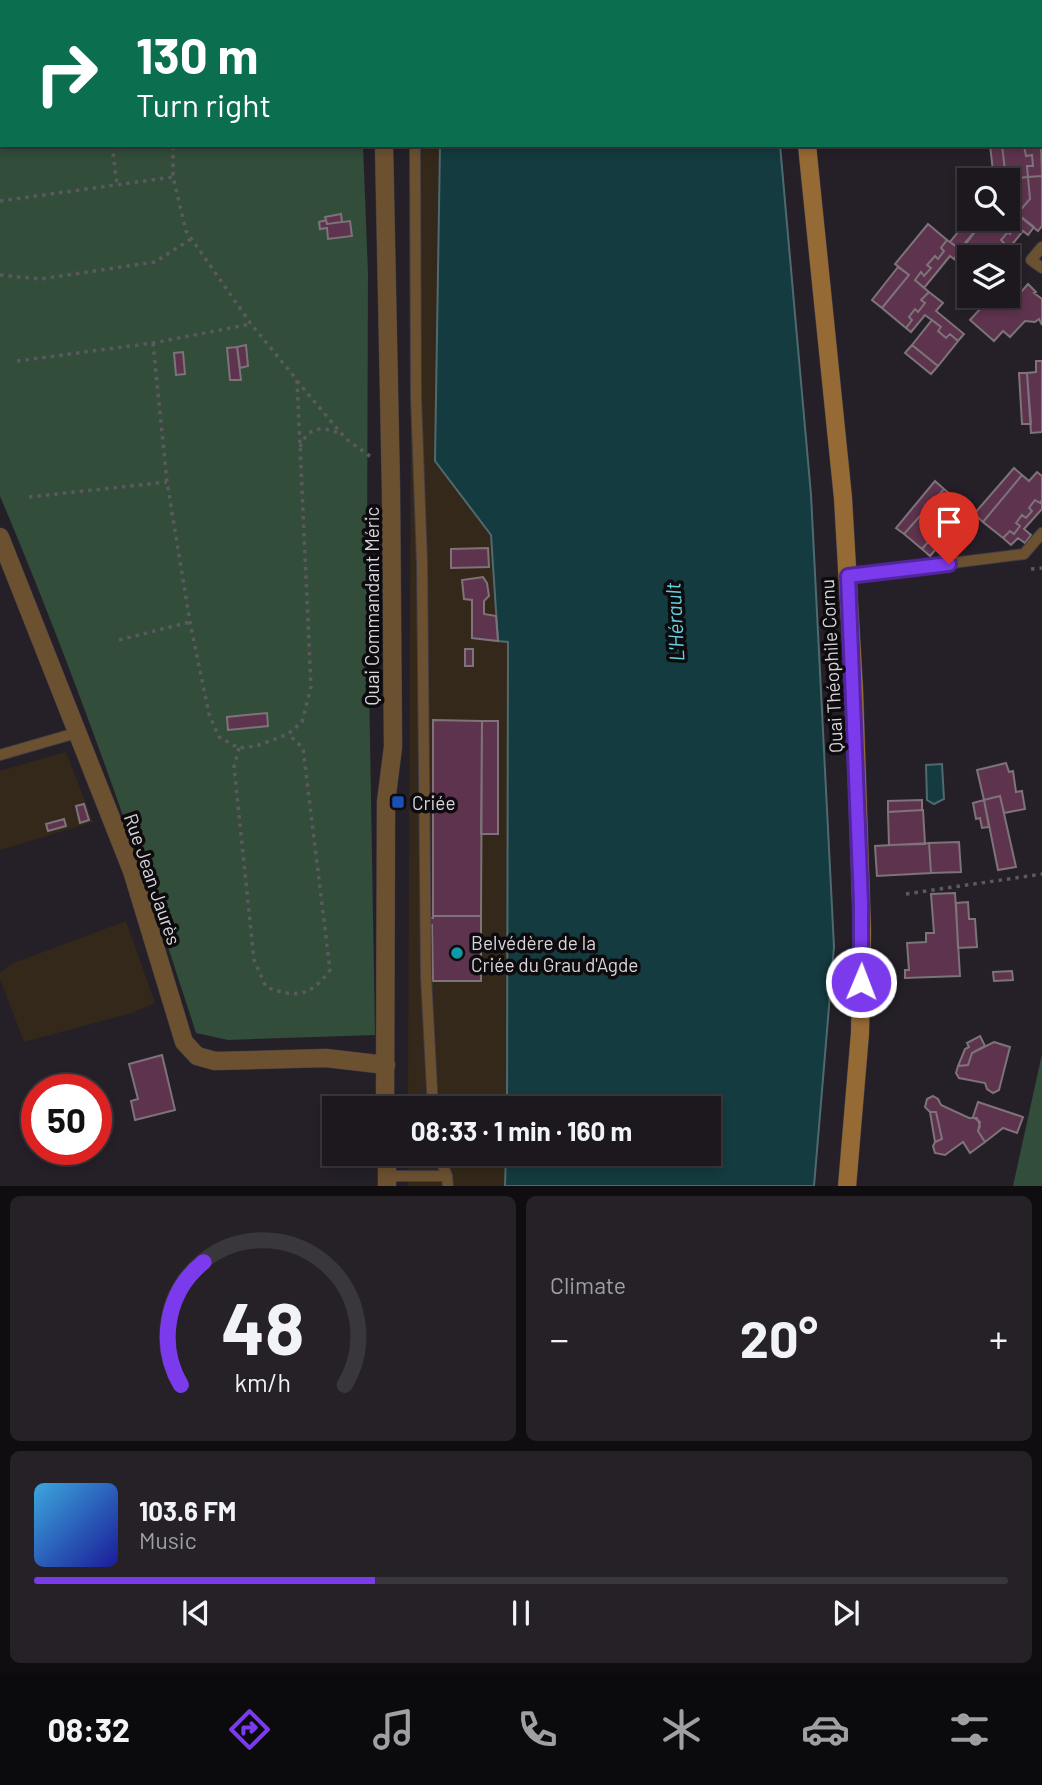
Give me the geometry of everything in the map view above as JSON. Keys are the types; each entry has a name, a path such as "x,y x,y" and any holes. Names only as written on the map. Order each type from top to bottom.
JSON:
{"main road":[{"name":"Quai Théophile Cornu","path":"807,147 844,498 862,930 860,1034 847,1186"}],"street":[{"name":"Quai Commandant Méric","path":"384,147 391,460 393,747 386,802 385,1096"},
{"name":"Rue Jean Jaurès","path":"0,537 132,872 184,1042 197,1056 215,1061 326,1058 386,1065"}],"lane":[{"path":"415,147 416,396 422,563 426,977 432,1096"},
{"path":"1042,247 1031,260 1042,268"},
{"path":"848,576 1024,554 1042,533"},
{"path":"0,755 76,733"},
{"path":"387,1181 447,1181"}],"path":[{"path":"112,147 117,185"},
{"path":"173,147 173,177 186,231 191,239 251,324 342,435 362,453 376,460 391,460"},
{"path":"0,201 173,177"},
{"path":"0,275 41,279 155,262 191,239"},
{"path":"17,361 153,343 251,324"},
{"path":"153,343 167,482 190,622 209,714 219,737 239,748 256,746 288,734 302,722 311,687 297,380"},
{"path":"300,449 304,437 319,428 342,435"},
{"path":"29,497 167,482"},
{"path":"119,640 190,622"},
{"path":"239,748 234,767 254,960 266,987 282,993 304,995 321,982 330,970 303,748 288,734"},
{"path":"906,894 1042,874"}],"shaded area":[{"name":"Criée","path":"412,147 439,147 435,461 491,535 498,641 508,642 507,1096 408,1096"},
{"path":"66,752 93,822 0,850 0,771"},
{"path":"126,921 155,1003 132,1013 24,1042 0,973 11,964"},
{"path":"407,1166 506,1166 505,1186 408,1186"}],"green space":[{"path":"0,147 363,147 368,274 367,560 375,1035 228,1040 196,1033 104,762 54,628 0,496"},
{"path":"1042,1054 1042,1186 1013,1186"}],"water":[{"name":"L'Hérault","path":"440,147 780,147 811,495 834,947 814,1186 505,1186 506,1166 721,1166 721,1096 507,1096 508,642 498,641 491,535 435,461"},
{"path":"942,764 944,799 934,804 927,800 926,765"}],"building":[{"path":"990,147 1002,147 1005,168 993,168"},
{"path":"1002,147 1024,147 1026,156 1032,155 1033,166 1027,166 1028,177 1020,178 1020,168 1005,168"},
{"path":"1024,147 1041,147 1042,176 1028,177 1027,166 1033,166 1032,155 1026,156"},
{"path":"1042,176 1042,226 1038,231 1020,216 1020,211 1030,199 1028,177"},
{"path":"1028,177 1030,199 1020,211 1021,197 1020,178"},
{"path":"341,214 342,222 327,224 325,217"},
{"path":"1020,216 1034,227 1028,235 1023,231 1012,245 1002,245 1004,243 1001,240 1008,232 1010,234 1012,231 1020,231"},
{"path":"326,220 327,224 350,221 352,236 328,239 327,228 320,229 319,222"},
{"path":"928,224 947,240 938,259 935,256 927,265 931,268 924,276 921,272 915,280 929,292 921,300 925,303 918,312 915,309 909,317 912,320 906,328 882,308 909,275 895,264"},
{"path":"959,231 975,231 963,245 957,247 950,242"},
{"path":"976,231 1012,231 1001,240 1004,243 1002,245 965,245"},
{"path":"947,240 957,247 957,255 954,259 950,256 924,288 915,280 921,272 924,276 931,268 927,265 935,256 938,259 944,251 941,248"},
{"path":"898,267 909,275 882,308 872,300"},
{"path":"1028,284 1042,299 1042,325 1039,319 1035,322 1025,321 1010,337 1003,331 994,341 970,320 981,308 1020,308 1020,293"},
{"path":"929,292 943,303 936,311 964,334 958,341 950,334 946,338 938,331 941,327 925,315 911,332 906,328 912,320 909,317 915,309 918,312 925,303 921,300"},
{"path":"932,320 941,327 938,331 946,338 950,334 958,341 938,366 912,345"},
{"path":"246,345 248,366 240,368 237,347"},
{"path":"912,345 938,366 931,374 905,353"},
{"path":"237,347 241,380 230,380 227,348"},
{"path":"183,352 185,374 176,375 174,353"},
{"path":"1036,361 1042,361 1042,432 1031,433 1027,373 1036,372"},
{"path":"1019,373 1027,373 1031,424 1022,424"},
{"path":"1014,468 1022,475 983,522 974,514"},
{"path":"1037,472 1042,476 1042,500 1040,503 1035,500 1029,508 1032,511 1026,518 1022,515 1016,523 1020,526 1014,534 1010,531 1003,538 983,522 1022,475 1029,481"},
{"path":"935,481 944,489 904,534 896,528"},
{"path":"944,489 966,507 959,515 955,512 948,520 952,523 945,531 941,527 934,535 938,538 932,545 928,542 922,549 904,534"},
{"path":"1035,500 1040,503 1042,500 1042,509 1024,529 1031,535 1025,543 1018,538 1011,545 1003,538 1010,531 1014,534 1020,526 1016,523 1022,515 1026,518 1032,511 1029,508"},
{"path":"966,507 974,514 968,522 963,518 930,556 922,549 928,542 932,545 938,538 934,535 941,527 945,531 952,523 948,520 955,512 959,515"},
{"path":"488,548 489,567 451,568 451,549"},
{"path":"483,577 489,596 484,601 484,614 496,616 498,641 472,638 472,600 464,599 462,580"},
{"path":"465,649 473,649 473,666 465,666"},
{"path":"267,713 268,726 228,730 227,717"},
{"path":"433,720 482,721 481,916 433,916"},
{"path":"482,721 498,721 498,834 481,834"},
{"path":"1006,763 1009,772 1013,771 1016,792 1022,791 1025,809 1004,813 1000,796 984,800 977,770"},
{"path":"1000,796 1016,867 998,870 984,800"},
{"path":"922,800 922,810 888,812 888,801"},
{"path":"984,800 989,827 982,828 980,818 976,819 973,803"},
{"path":"84,804 89,820 80,823 76,806"},
{"path":"923,810 925,844 889,845 888,812"},
{"path":"64,819 66,826 48,831 46,824"},
{"path":"959,842 961,872 931,873 929,843"},
{"path":"929,843 931,873 877,876 875,846"},
{"path":"955,893 960,976 905,978 905,970 909,970 907,943 926,942 926,933 934,933 931,894"},
{"path":"968,902 969,919 975,919 977,947 958,948 956,903"},
{"name":"Belvédère de la Criée du Grau d'Agde","path":"481,916 481,981 433,981 432,925 427,925 426,918"},
{"path":"1012,971 1013,980 994,981 993,972"},
{"path":"980,1036 985,1046 972,1053 968,1065 958,1066 965,1049 969,1047 967,1043"},
{"path":"994,1042 1010,1047 999,1090 993,1093 987,1089 985,1083 959,1078 956,1073 958,1066 968,1065 972,1053"},
{"path":"162,1055 175,1110 135,1120 131,1101 138,1099 129,1064"},
{"path":"933,1096 941,1105 969,1118 977,1118 980,1126 978,1131 985,1142 970,1153 963,1142 945,1155 935,1153 935,1142 942,1139 936,1112 930,1112 925,1107 927,1099"},
{"path":"978,1102 1023,1117 1017,1133 1003,1128 985,1142 978,1131 980,1122 973,1117"},
{"path":"930,1112 936,1112 942,1139 935,1142"}],"place":[{"name":"Criée","path":"398,802"},
{"name":"Belvédère de la Criée du Grau d'Agde","path":"457,953"}],"route":[{"path":"861,982 862,930 848,576 949,564"}]}
